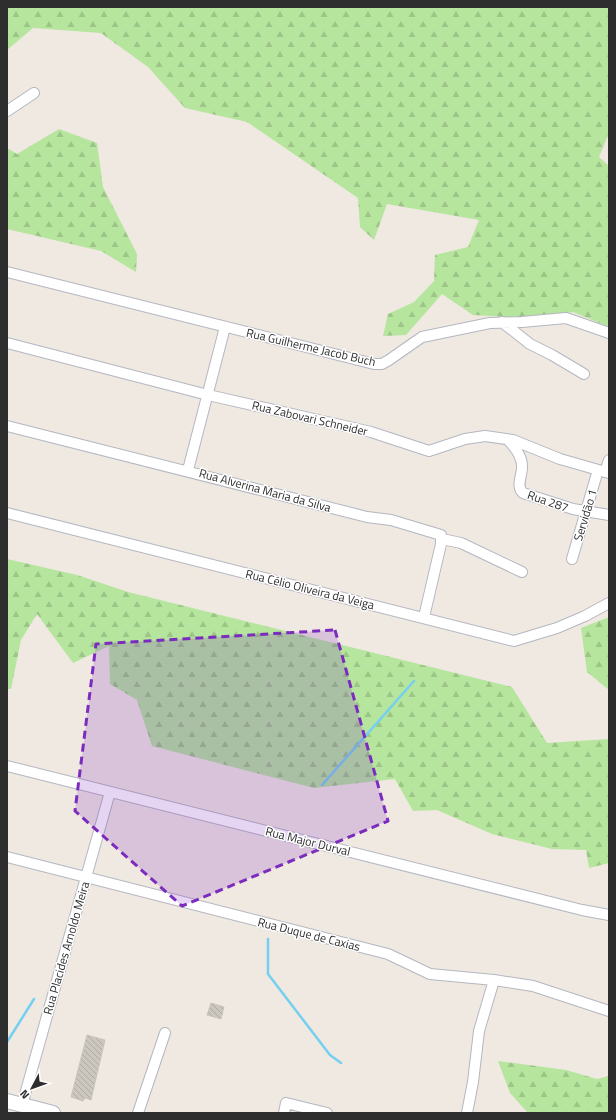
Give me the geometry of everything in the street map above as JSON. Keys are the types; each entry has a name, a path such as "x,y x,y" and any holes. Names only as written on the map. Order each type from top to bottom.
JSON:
{"main road":[{"path":"7,1101 54,1113"}],"street":[{"path":"7,110 34,93"},
{"name":"Rua Guilherme Jacob Buch","path":"7,272 374,364 382,364 390,360 422,337 502,322 522,322 566,318 609,333"},
{"path":"502,322 530,344 584,374"},
{"path":"188,470 225,327"},
{"name":"Rua Zabovari Schneider","path":"7,343 208,395 372,432 429,451 476,437 485,436 507,439 560,459 604,472"},
{"name":"Rua Alverina Maria da Silva","path":"7,426 188,470 367,517 391,520 441,535 442,539"},
{"name":"Rua 287","path":"507,439 517,451 522,465 520,490 528,495 562,506 586,512 609,515"},
{"name":"Servidão 1","path":"572,560 586,512 609,460"},
{"name":"Rua Célio Oliveira da Veiga","path":"7,513 424,617 514,641 557,628 585,616 609,603"},
{"path":"424,617 442,539 461,542 522,572"},
{"name":"Rua Major Durval","path":"7,766 574,908 609,915"},
{"name":"Rua Placides Arnoldo Meira","path":"22,1105 110,792"},
{"name":"Rua Duque de Caxias","path":"7,858 388,954 430,974 494,980 533,986 609,1011"},
{"path":"467,1113 473,1082 479,1031 494,980"},
{"path":"138,1113 165,1033"},
{"path":"284,1113 286,1103 327,1113"}],"highlighted area":[{"path":"335,630 388,821 182,906 75,811 96,644"}],"green space":[{"path":"7,7 609,7 609,133 599,157 609,166 609,327 573,312 527,318 473,315 442,294 406,335 383,336 388,314 414,302 434,281 435,255 468,247 479,220 387,204 374,240 360,227 358,198 247,122 185,108 148,67 101,33 33,28 7,50"},
{"path":"59,129 97,143 103,187 137,254 136,272 101,251 7,229 7,148 17,154"},
{"path":"7,559 77,575 128,592 512,687 547,743 609,739 609,863 589,868 586,850 552,849 492,834 437,810 413,811 395,779 314,788 152,746 137,700 110,684 109,646 73,663 37,614 21,640 11,689 7,689"},
{"path":"609,617 609,690 587,672 581,628"},
{"path":"498,1061 566,1070 597,1079 609,1076 609,1113 528,1113 510,1093"}],"building":[{"path":"211,1003 224,1007 221,1019 207,1015"},
{"path":"87,1035 105,1040 91,1100 85,1098 83,1101 71,1097"}],"waterway":[{"path":"322,785 414,681"},
{"path":"268,939 268,974 330,1055 341,1063"},
{"path":"7,1042 34,999"}]}
